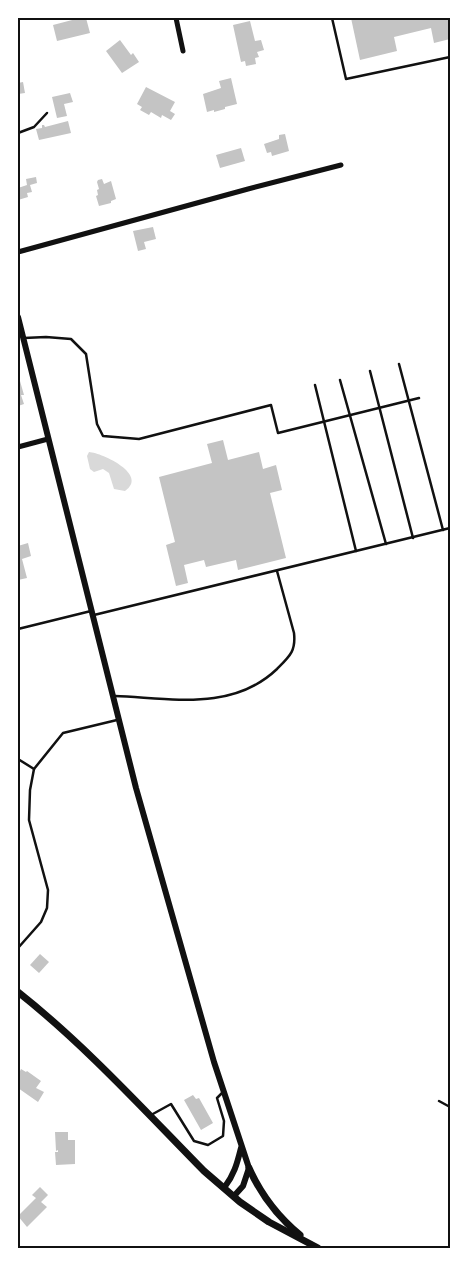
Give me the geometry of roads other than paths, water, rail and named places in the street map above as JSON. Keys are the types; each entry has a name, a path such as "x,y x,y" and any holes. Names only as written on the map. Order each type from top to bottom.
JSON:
{"main road":[{"path":"18,992 43,1012 81,1048 204,1171 269,1222 315,1247"},
{"path":"249,1168 256,1184 272,1207 291,1228 315,1247"}],"street":[{"path":"176,18 183,51"},
{"path":"18,252 248,188 341,165"},
{"path":"18,317 113,696 184,960 249,1168 243,1186 234,1196"},
{"path":"18,447 48,439"},
{"path":"224,1188 232,1178 237,1167 242,1147"}],"lane":[{"path":"332,18 346,79 450,57"},
{"path":"18,134 34,127 47,113"},
{"path":"23,338 46,336 71,339 86,354 97,424 103,436 138,440 271,405 278,433 420,398"},
{"path":"399,364 443,530"},
{"path":"370,371 412,538"},
{"path":"340,380 386,544"},
{"path":"315,385 356,551"},
{"path":"18,629 277,571 450,528"},
{"path":"113,696 182,701 206,699 240,692 267,678 294,651 295,642 277,571"},
{"path":"18,948 41,922 47,908 48,890 29,820 30,790 34,769 64,733 119,719"},
{"path":"18,758 34,769"},
{"path":"150,1116 171,1104 194,1141 208,1145 223,1136 224,1121 216,1098 224,1092"},
{"path":"439,1100 450,1107"}]}
